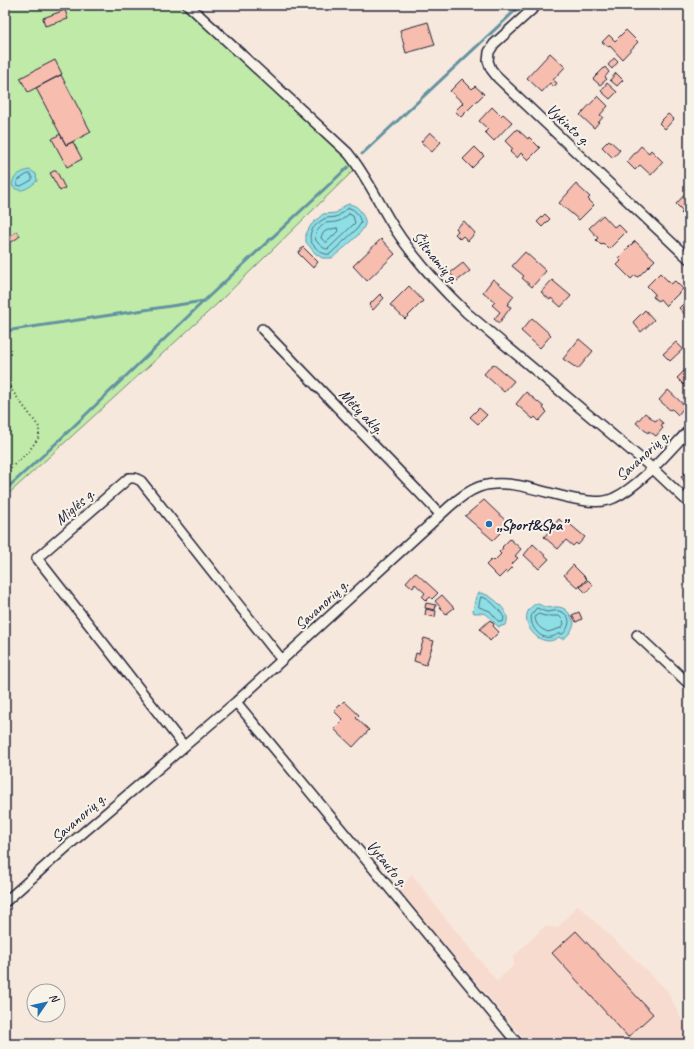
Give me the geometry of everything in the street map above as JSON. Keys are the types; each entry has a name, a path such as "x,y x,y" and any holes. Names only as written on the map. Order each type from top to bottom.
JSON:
{"street":[{"name":"Šiltnamių g.","path":"188,5 348,153 358,166 396,230 427,272 444,291 652,468 689,503"},
{"name":"Vykinto g.","path":"537,5 494,44 489,52 488,61 490,69 689,258"},
{"name":"Mėtų aklg.","path":"262,328 440,514"},
{"name":"Savanorių g.","path":"5,902 70,844 236,702 440,514 464,494 480,486 511,484 574,499 600,502 613,499 636,484 689,430"},
{"name":"Miglės g.","path":"184,746 37,558 129,478 135,478 141,481 282,660"},
{"path":"637,635 689,684"},
{"name":"Vytauto g.","path":"236,702 518,1044"}],"path":[{"path":"5,381 39,427 39,437 28,451 5,473"}],"shaded area":[{"path":"412,874 442,914 497,981 514,965 513,957 545,926 557,928 578,905 667,990 689,1035 689,1044 528,1044 399,891"}],"green space":[{"path":"5,5 188,5 358,166 217,304 5,497"}],"water":[{"path":"30,170 36,174 37,181 22,190 13,187 13,180 17,175"},
{"path":"349,204 356,206 361,212 365,221 363,228 351,242 332,258 322,258 315,253 306,242 306,234 311,225 323,214 336,213 344,206"},
{"path":"479,593 489,596 500,605 507,616 505,625 499,627 489,616 474,613 473,611 476,596"},
{"path":"536,604 544,607 559,607 568,612 572,617 574,624 568,635 562,639 559,637 551,641 544,640 531,631 527,623 527,616 529,609"}],"building":[{"path":"65,10 68,19 45,26 43,18"},
{"path":"428,22 435,45 406,53 400,30"},
{"path":"626,30 638,42 622,59 610,46 609,47 602,42 609,35 615,41"},
{"path":"550,53 565,67 553,80 557,83 554,87 550,83 542,92 527,78"},
{"path":"614,58 618,62 612,69 608,65"},
{"path":"55,60 62,74 28,92 20,78"},
{"path":"605,67 609,72 605,77 607,79 600,85 593,79"},
{"path":"616,73 623,80 617,86 610,80"},
{"path":"61,75 91,132 66,145 36,88"},
{"path":"462,79 472,89 475,86 484,94 461,117 455,111 463,103 450,91"},
{"path":"607,83 617,92 610,99 601,91"},
{"path":"598,96 608,106 600,115 603,117 594,128 580,115"},
{"path":"492,107 501,116 503,114 512,122 494,141 485,132 488,129 479,121"},
{"path":"668,114 674,119 665,129 659,123"},
{"path":"517,129 528,139 529,137 540,148 528,160 521,153 517,158 510,152 513,149 505,141"},
{"path":"430,132 441,142 432,152 421,142"},
{"path":"60,134 66,145 73,142 82,159 67,167 52,139"},
{"path":"609,140 620,150 613,158 602,147"},
{"path":"641,146 649,153 651,150 663,162 651,175 640,165 635,170 627,162"},
{"path":"475,147 484,156 472,168 463,159"},
{"path":"56,170 65,188 60,191 50,173"},
{"path":"576,184 590,197 588,199 594,205 579,220 559,203"},
{"path":"686,193 689,196 689,221 681,213 683,211 676,204"},
{"path":"545,214 550,219 542,227 537,222"},
{"path":"603,215 614,227 618,224 626,232 609,249 603,243 601,245 596,240 598,238 589,228"},
{"path":"464,221 475,233 468,241 463,236 460,239 455,234 458,231 456,228"},
{"path":"17,231 20,236 12,242 9,237"},
{"path":"381,239 395,254 367,281 353,266"},
{"path":"635,241 655,260 638,277 635,275 631,279 617,265 621,261 618,258"},
{"path":"303,247 318,262 313,268 298,253"},
{"path":"525,252 546,271 532,287 522,278 524,276 512,266"},
{"path":"463,263 470,271 457,281 450,273"},
{"path":"660,273 671,284 675,281 683,289 666,306 660,299 658,301 653,297 655,294 647,286"},
{"path":"493,279 514,296 507,305 511,307 499,323 494,319 500,312 492,305 495,302 483,292"},
{"path":"552,280 571,296 561,307 541,292"},
{"path":"409,286 423,301 405,319 390,305"},
{"path":"380,294 384,298 373,310 369,305"},
{"path":"689,298 689,319 679,308"},
{"path":"645,310 654,320 641,332 633,322"},
{"path":"532,318 551,335 540,348 521,331"},
{"path":"579,339 593,351 578,369 563,359"},
{"path":"676,342 683,349 670,361 663,354"},
{"path":"493,364 514,381 504,392 484,374"},
{"path":"689,366 689,390 677,378"},
{"path":"668,390 685,406 678,415 659,400"},
{"path":"526,392 544,407 543,408 547,412 539,421 535,417 533,419 516,404"},
{"path":"479,408 487,415 478,424 470,417"},
{"path":"645,413 655,421 658,419 663,423 661,426 663,428 656,436 649,431 648,433 636,423"},
{"path":"686,472 689,475 689,478 685,482 681,477"},
{"name":"„Sport&Spa”","path":"484,500 505,520 504,529 493,540 465,516"},
{"path":"559,519 564,524 566,521 585,537 578,545 576,543 573,546 566,540 558,549 544,537"},
{"path":"510,539 521,549 515,556 518,558 511,565 513,567 499,578 486,565 492,559 494,561 501,554 499,552 503,548 502,547"},
{"path":"533,544 549,559 539,569 524,555"},
{"path":"573,565 587,579 578,588 564,575"},
{"path":"415,572 438,593 432,599 430,597 426,601 422,597 425,593 415,584 413,588 406,582"},
{"path":"588,580 593,585 586,593 580,587"},
{"path":"442,595 454,608 446,614 435,601"},
{"path":"426,603 436,605 435,610 425,608"},
{"path":"426,609 436,611 435,617 425,615"},
{"path":"579,612 582,619 576,622 572,615"},
{"path":"490,620 499,632 490,641 480,629"},
{"path":"424,638 434,641 426,665 414,661 416,653 419,654"},
{"path":"344,701 359,715 356,718 369,730 353,747 334,729 343,720 334,711"},
{"path":"576,931 653,1014 628,1037 552,953"}],"waterway":[{"path":"362,154 521,5"},
{"path":"5,331 204,301 348,167"},
{"path":"5,490 49,450 204,301"}],"place":[{"name":"„Sport&Spa”","path":"489,524"}]}
